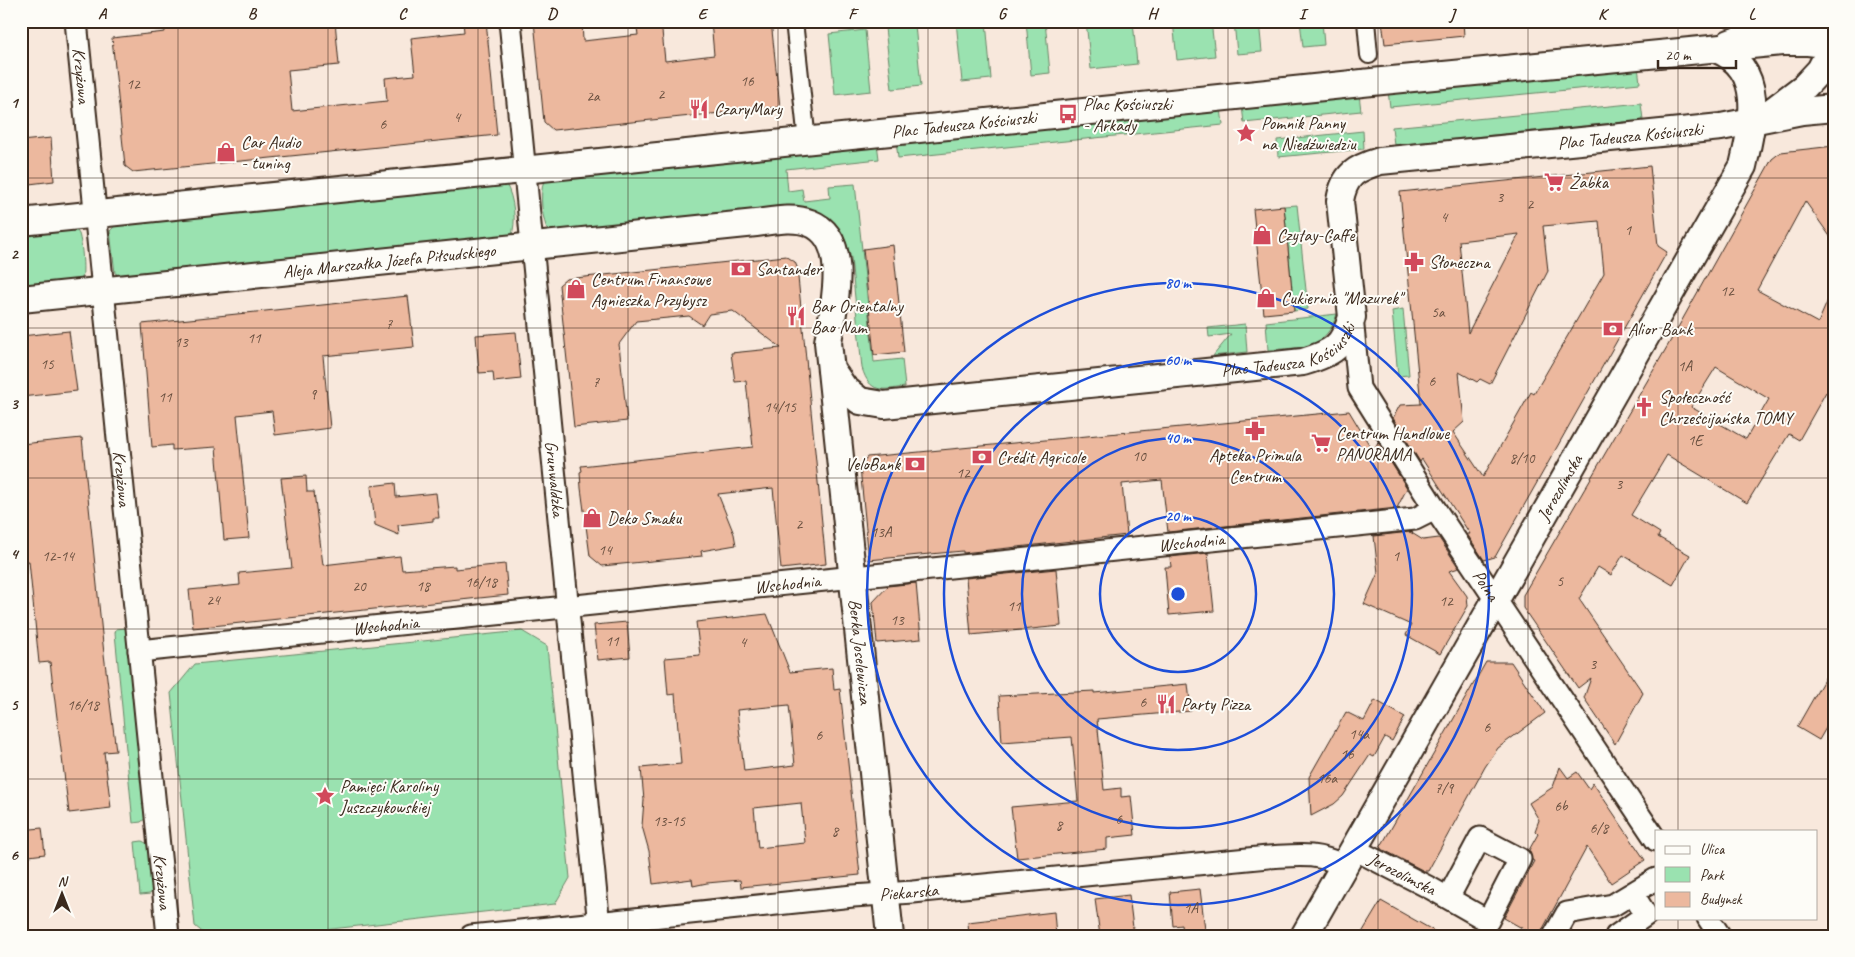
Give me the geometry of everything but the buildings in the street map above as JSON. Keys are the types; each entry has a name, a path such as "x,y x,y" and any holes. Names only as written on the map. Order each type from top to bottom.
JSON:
{"main road":[{"path":"1818,21 1834,45"}],"street":[{"name":"Krzyżowa","path":"76,21 168,936"},
{"name":"Grunwaldzka","path":"510,21 600,929"},
{"path":"794,21 807,141"},
{"path":"1366,21 1369,55"},
{"name":"Plac Tadeusza Kościuszki","path":"1716,48 1749,36 1765,21"},
{"path":"1716,48 1727,53 1738,62 1748,77 1758,120 1805,86 1820,70 1834,45 1832,21"},
{"name":"Plac Tadeusza Kościuszki","path":"524,169 1716,48 1782,42 1834,45"},
{"name":"Plac Tadeusza Kościuszki","path":"756,223 790,220 809,222 827,234 834,250 837,282 828,342 831,369 844,388 860,401 884,404 900,403 1303,362 1335,349 1347,334 1352,317 1340,201 1342,188 1361,166 1380,161 1665,132 1758,120 1802,111 1834,108"},
{"name":"Jerozolimska","path":"1304,936 1743,166 1758,120"},
{"path":"21,222 524,169"},
{"name":"Aleja Marszałka Józefa Piłsudskiego","path":"21,300 756,223"},
{"name":"Polna","path":"1352,317 1359,388 1435,509 1655,838"},
{"name":"Berka Joselewicza","path":"831,369 890,936"},
{"name":"Wschodnia","path":"139,651 852,579 1416,519 1435,509"},
{"name":"Piekarska","path":"471,936 600,929 886,894 1307,854 1327,858 1350,858"},
{"name":"Jerozolimska","path":"1350,858 1448,898"},
{"path":"1554,936 1567,913 1613,905 1655,880"},
{"path":"1616,936 1646,915 1633,894"}],"green space":[{"path":"956,21 986,21 991,79 962,82"},
{"path":"1026,21 1045,21 1050,73 1031,75"},
{"path":"1086,21 1133,21 1137,64 1091,69"},
{"path":"1173,21 1211,21 1215,56 1177,60"},
{"path":"1234,21 1259,21 1262,52 1237,54"},
{"path":"1300,21 1322,21 1324,45 1303,47"},
{"path":"915,25 921,86 892,89 885,28"},
{"path":"865,30 871,91 835,95 829,34"},
{"path":"1638,66 1640,83 1390,107 1388,91"},
{"path":"1359,94 1361,111 1244,123 1242,106"},
{"path":"1641,103 1643,120 1394,145 1392,127"},
{"path":"1221,108 1223,125 898,158 896,140"},
{"path":"1363,131 1364,149 1278,157 1277,140"},
{"path":"877,143 879,159 786,169 788,191 802,189 804,201 830,198 829,186 855,184 874,362 902,359 905,387 878,388 873,386 865,376 862,368 851,258 845,239 831,221 806,211 549,233 542,207 542,186 544,180"},
{"path":"506,184 514,210 514,225 511,237 129,281 115,273 110,231 121,219"},
{"path":"1297,205 1308,309 1294,311 1284,206"},
{"path":"74,227 79,234 81,244 83,266 81,283 21,292 21,230"},
{"path":"1403,309 1409,375 1398,376 1392,311"},
{"path":"1337,314 1326,335 1319,341 1301,347 1268,350 1266,322"},
{"path":"1245,324 1247,352 1213,356 1231,334 1209,337 1208,328"},
{"path":"126,628 133,690 131,691 144,802 142,804 146,818 141,822 133,823 115,633 116,629"},
{"path":"522,631 547,646 570,878 555,904 269,936 207,936 195,926 171,693 195,664"},
{"path":"142,841 148,844 153,889 150,894 140,895 135,842"}],"place":[{"name":"CzaryMary","path":"699,109"},
{"name":"Plac Kościuszki - Arkady","path":"1068,114"},
{"name":"Pomnik Panny na Niedźwiedziu","path":"1246,133"},
{"name":"Car Audio - tuning","path":"226,152"},
{"name":"Żabka","path":"1554,182"},
{"name":"Czytay-Caffe","path":"1262,235"},
{"name":"Słoneczna","path":"1414,262"},
{"name":"Santander","path":"741,269"},
{"name":"Centrum Finansowe Agnieszka Przybysz","path":"576,289"},
{"name":"Cukiernia \"Mazurek\"","path":"1266,298"},
{"name":"Bar Orientalny Bao Nam","path":"796,316"},
{"name":"Alior Bank","path":"1613,329"},
{"name":"Społeczność Chrześcijańska TOMY","path":"1644,407"},
{"name":"Apteka Primula Centrum","path":"1255,431"},
{"name":"Centrum Handlowe PANORAMA","path":"1321,443"},
{"name":"Crédit Agricole","path":"982,457"},
{"name":"VeloBank","path":"915,464"},
{"name":"Deko Smaku","path":"592,518"},
{"name":"Party Pizza","path":"1166,704"},
{"name":"Pamięci Karoliny Juszczykowskiej","path":"325,796"}]}
